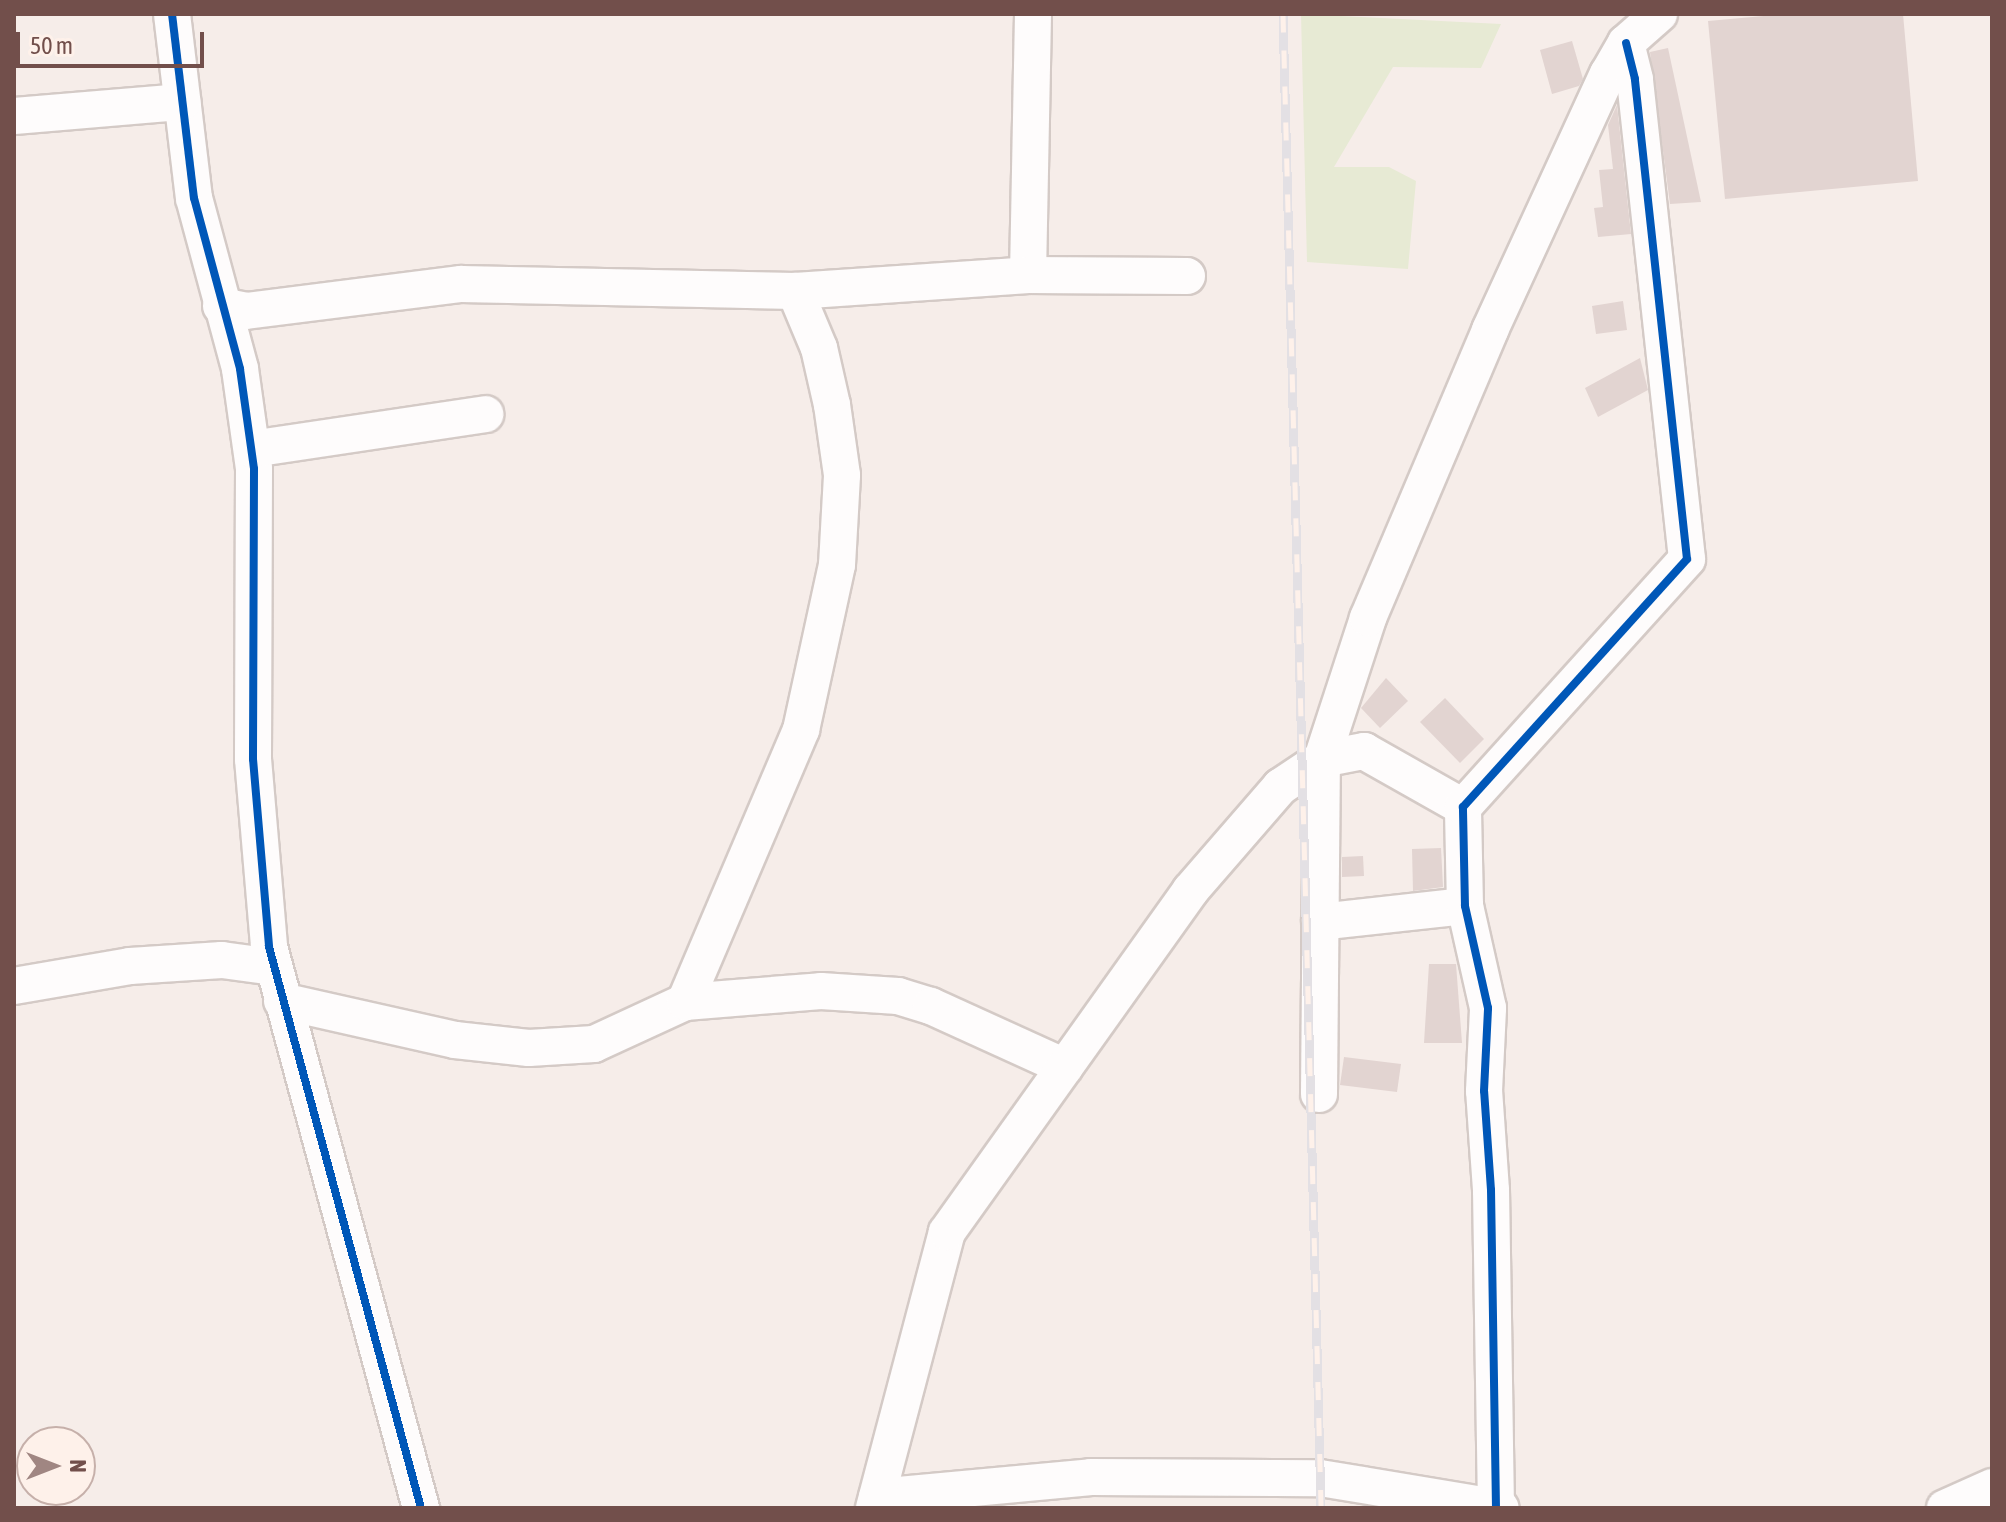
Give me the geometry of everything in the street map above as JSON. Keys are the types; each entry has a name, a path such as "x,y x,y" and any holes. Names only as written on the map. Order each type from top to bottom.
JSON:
{"street":[{"path":"172,14 194,198 240,369 252,449 253,759 278,984 421,1508"},
{"path":"1028,275 1033,14"},
{"path":"1319,1094 1322,759 1368,618 1425,479 1626,43 1655,15"},
{"path":"1463,807 1364,751 1322,759 1280,787 1190,891 947,1232 876,1502 1131,1493 1244,1494 1320,1478 1498,1507 1491,1190 1484,1091 1488,1008 1465,906 1463,807 1687,559 1635,79 1626,43"},
{"path":"14,116 182,102"},
{"path":"221,306 246,311 461,284 795,291 1028,275 1187,276"},
{"path":"685,1002 801,730 837,565 842,475 832,405 819,348 795,291"},
{"path":"252,449 485,414"},
{"path":"1320,922 1465,906"},
{"path":"14,986 130,966 222,960 278,984 455,1040 529,1048 594,1044 685,1002 821,991 898,996 1065,1067"},
{"path":"1945,1508 1992,1487"}],"green space":[{"path":"1301,14 1501,24 1481,68 1393,67 1334,167 1389,167 1416,181 1408,269 1307,262"}],"building":[{"path":"1785,14 1903,14 1918,181 1725,199 1708,21"},
{"path":"1572,41 1583,79 1579,86 1552,94 1540,50"},
{"path":"1668,48 1701,202 1670,204 1650,52"},
{"path":"1617,105 1631,234 1598,237 1594,208 1603,207 1599,170 1613,169 1608,125"},
{"path":"1623,301 1627,330 1596,334 1592,306"},
{"path":"1640,358 1648,390 1598,417 1585,388"},
{"path":"1386,678 1408,701 1380,728 1361,708"},
{"path":"1445,698 1484,739 1460,763 1420,722"},
{"path":"1441,848 1443,887 1413,891 1412,849"},
{"path":"1363,856 1364,876 1342,877 1342,857"},
{"path":"1429,964 1456,964 1462,1043 1424,1043"},
{"path":"1344,1057 1401,1064 1397,1092 1340,1085"}],"railway":[{"path":"1283,14 1321,1508"}],"cycle path":[{"path":"172,14 194,198 240,369 254,469 253,759 269,947 421,1508"},
{"path":"1496,1508 1491,1190 1484,1091 1488,1008 1465,906 1463,807 1687,559 1635,79 1626,43"}]}
